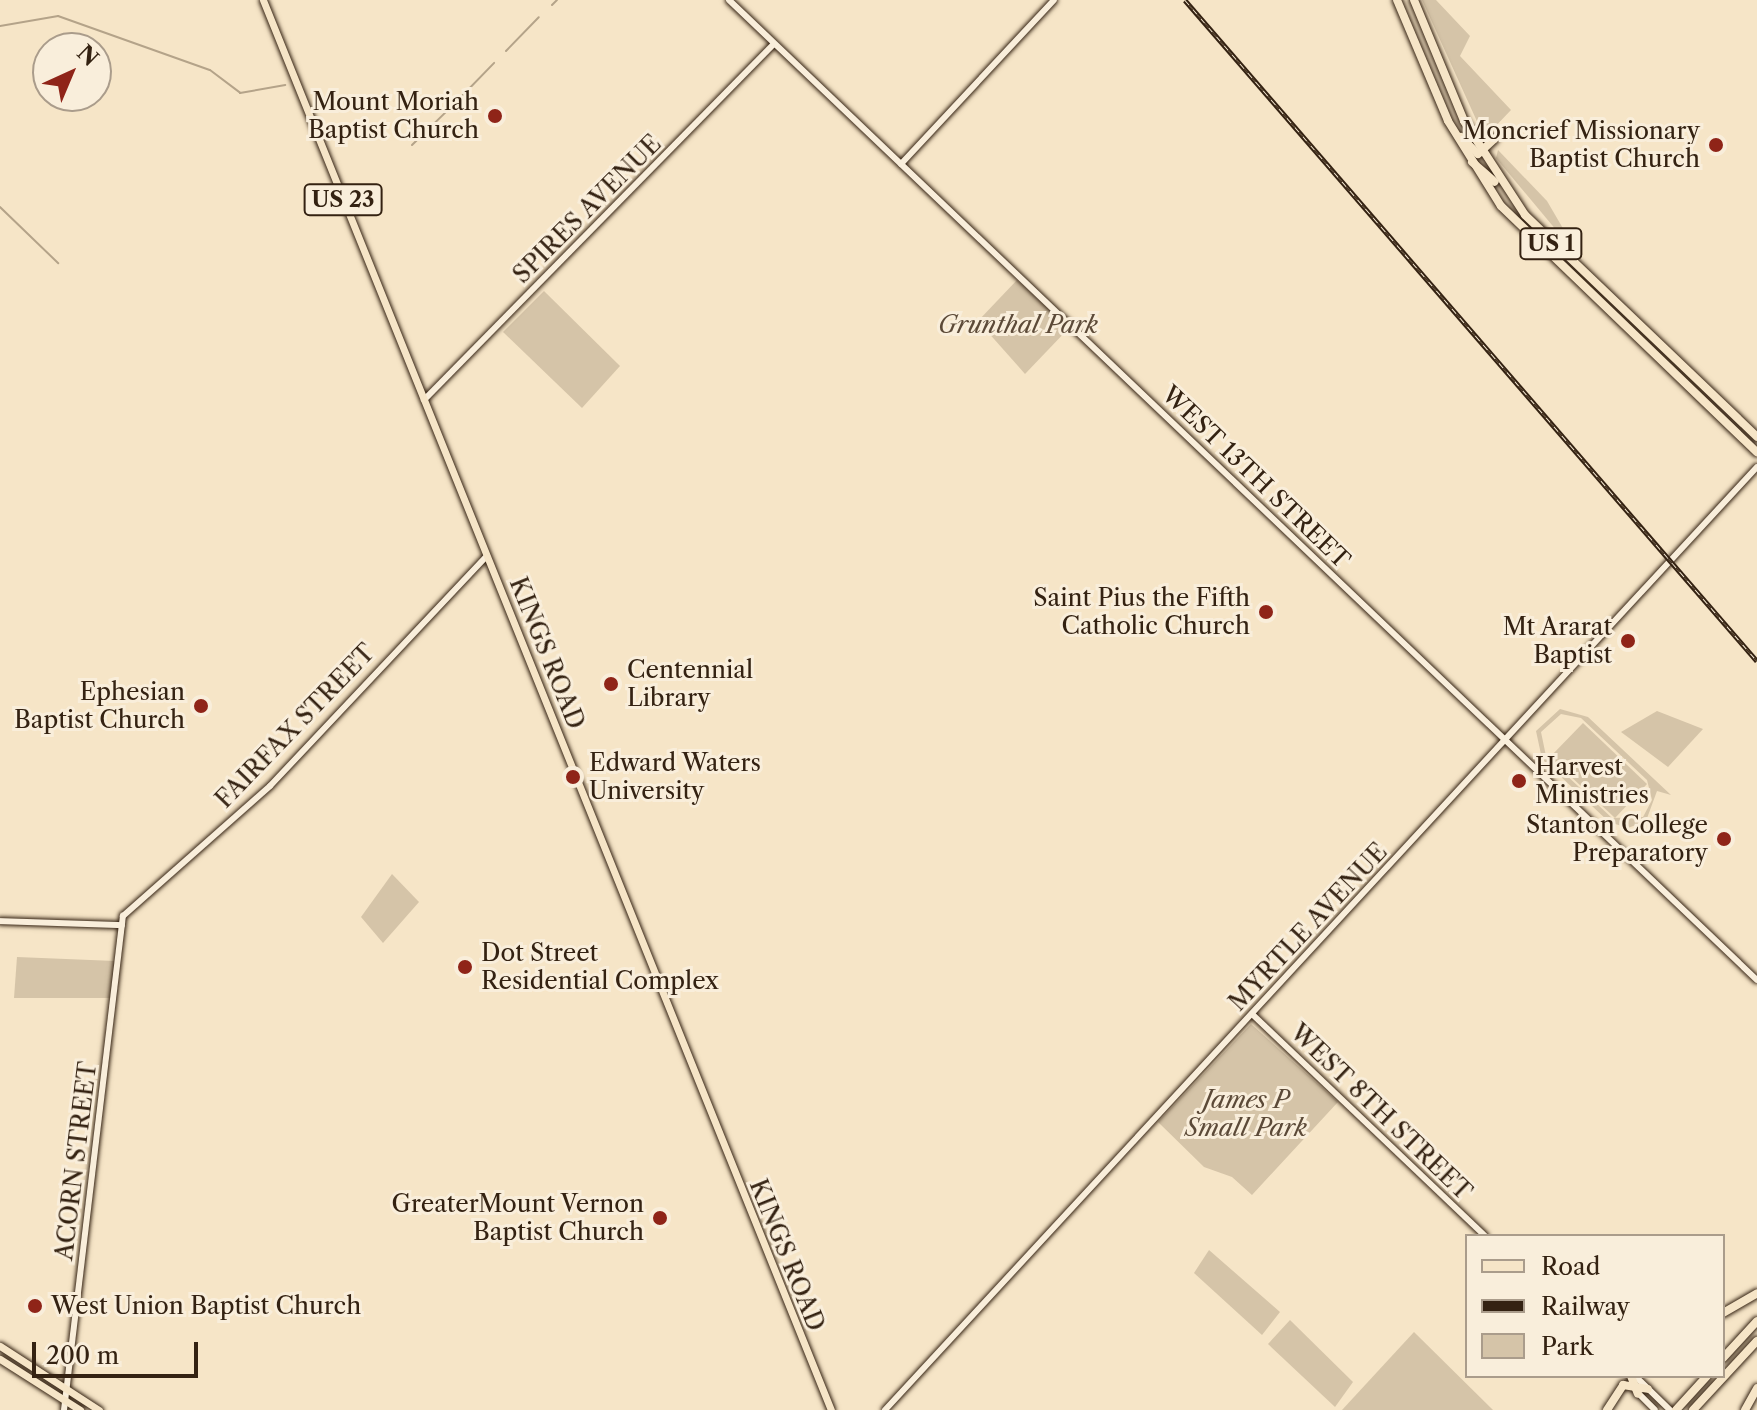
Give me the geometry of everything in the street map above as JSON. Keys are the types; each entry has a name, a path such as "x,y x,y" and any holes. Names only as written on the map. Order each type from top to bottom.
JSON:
{"highway":[{"name":"US 1","path":"1397,0 1448,121 1470,162 1542,251 1757,452"},
{"name":"US 1","path":"1414,0 1470,132 1481,153 1525,215 1757,437"},
{"path":"1448,121 1481,153 1494,139 1470,132"},
{"path":"1470,162 1525,215"},
{"path":"1725,1312 1757,1293"},
{"path":"1725,1356 1757,1321"},
{"path":"1725,1376 1757,1341"},
{"path":"1626,1378 1648,1389"},
{"path":"1607,1410 1626,1378"},
{"path":"1626,1378 1638,1394"},
{"path":"1673,1410 1705,1378"},
{"path":"1694,1410 1723,1378"},
{"path":"1745,1410 1757,1388"}],"main road":[{"name":"KINGS ROAD","path":"263,0 831,1410"},
{"path":"0,1346 99,1410"},
{"path":"0,1359 80,1410"}],"street":[{"name":"WEST 13TH STREET","path":"729,0 1757,980"},
{"path":"901,164 1054,0"},
{"name":"SPIRES AVENUE","path":"424,400 774,44"},
{"name":"MYRTLE AVENUE","path":"885,1410 1757,467"},
{"name":"FAIRFAX STREET","path":"123,916 270,786 486,557"},
{"name":"ACORN STREET","path":"64,1410 123,916"},
{"path":"0,921 122,925"},
{"name":"WEST 8TH STREET","path":"1252,1014 1483,1234"},
{"path":"1648,1389 1673,1410"},
{"path":"1638,1394 1655,1410"}],"green space":[{"path":"1422,0 1436,0 1470,36 1460,56 1511,110 1491,131 1480,128"},
{"path":"1498,150 1547,201 1582,261 1496,158"},
{"name":"Grunthal Park","path":"1017,280 1069,328 1025,374 978,321"},
{"path":"544,291 620,366 582,408 503,332"},
{"path":"1560,709 1588,717 1671,795 1657,791 1646,821 1628,828 1609,822 1542,759 1536,731","holes":["1561,714 1581,718 1647,780 1652,800 1643,817 1612,818 1546,756 1541,732"]},
{"path":"1657,711 1703,729 1668,767 1621,732"},
{"path":"1583,723 1647,784 1615,818 1550,757"},
{"path":"392,874 419,902 383,943 361,917"},
{"path":"17,957 115,961 111,998 14,998"},
{"name":"James P Small Park","path":"1251,1024 1338,1102 1252,1195 1232,1177 1204,1167 1158,1122"},
{"path":"1209,1250 1280,1312 1262,1335 1194,1273"},
{"path":"1290,1320 1353,1382 1335,1407 1268,1344"},
{"path":"1414,1332 1493,1410 1342,1410"}],"waterway":[{"path":"552,5 557,0"},
{"path":"0,26 58,16 210,70 240,93 285,85"},
{"path":"506,51 539,17"},
{"path":"460,98 494,63"},
{"path":"412,145 448,110"},
{"path":"0,207 58,263"}],"railway":[{"path":"1185,0 1757,661"}],"place":[{"name":"Mount Moriah Baptist Church","path":"495,116"},
{"name":"Moncrief Missionary Baptist Church","path":"1716,145"},
{"name":"Saint Pius the Fifth Catholic Church","path":"1266,612"},
{"name":"Mt Ararat Baptist","path":"1628,641"},
{"name":"Centennial Library","path":"611,684"},
{"name":"Ephesian Baptist Church","path":"201,706"},
{"name":"Edward Waters University","path":"573,777"},
{"name":"Harvest Ministries","path":"1519,781"},
{"name":"Stanton College Preparatory","path":"1724,839"},
{"name":"Dot Street Residential Complex","path":"465,967"},
{"name":"GreaterMount Vernon Baptist Church","path":"660,1218"},
{"name":"West Union Baptist Church","path":"35,1306"}]}
